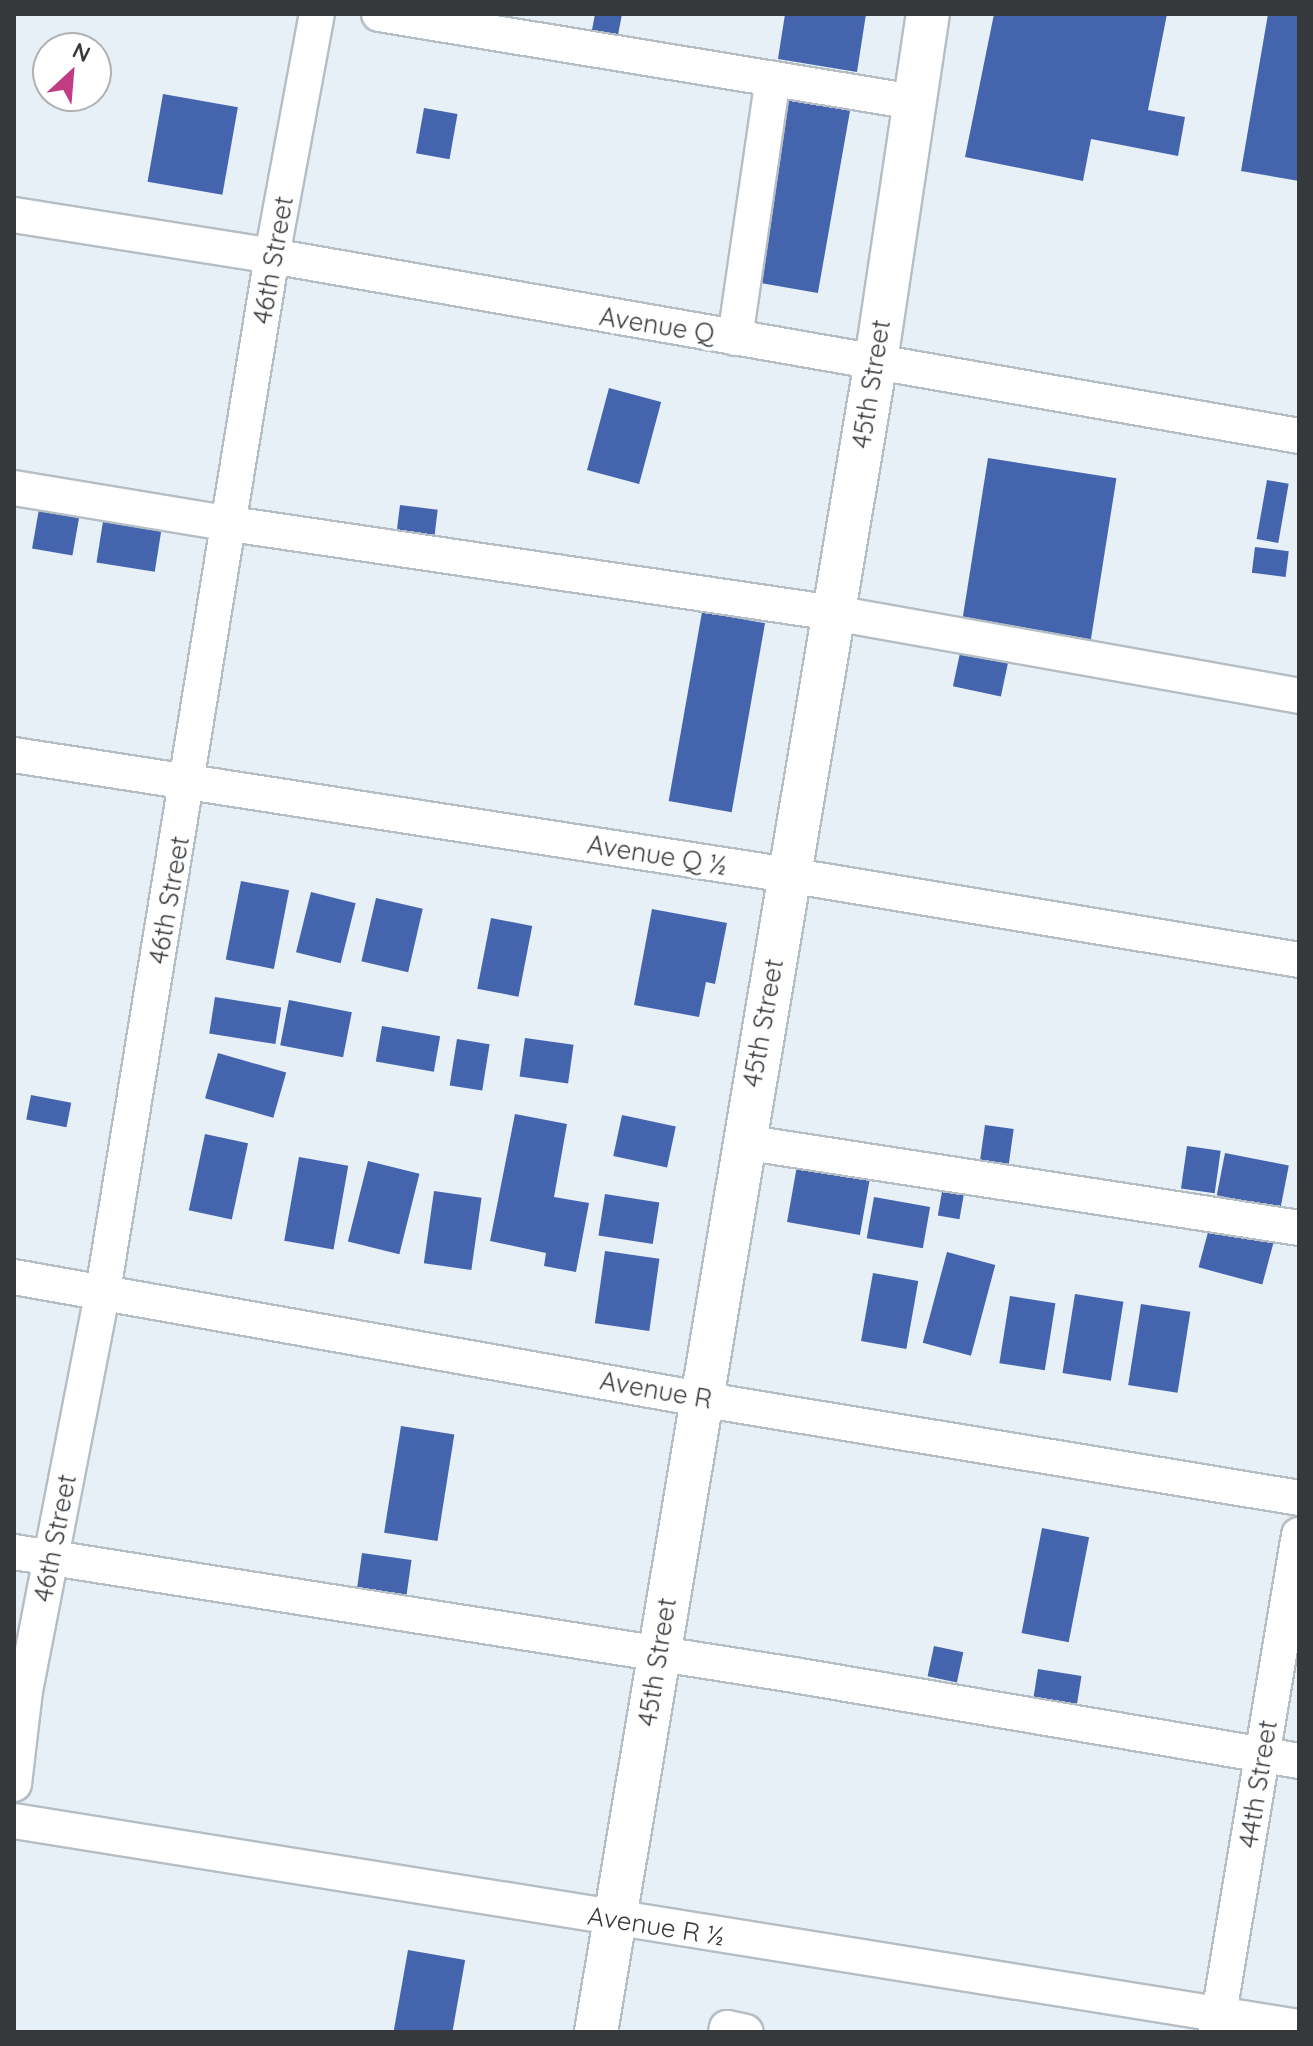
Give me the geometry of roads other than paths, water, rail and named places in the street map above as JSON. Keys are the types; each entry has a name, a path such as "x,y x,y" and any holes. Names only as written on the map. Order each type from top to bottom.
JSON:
{"main road":[{"name":"45th Street","path":"596,2032 876,361 928,14"}],"street":[{"name":"46th Street","path":"14,1784 25,1691 103,1291 231,524 272,256 317,14"},
{"path":"379,14 914,102"},
{"path":"735,338 773,79"},
{"name":"Avenue Q","path":"14,215 272,256 1299,436"},
{"path":"14,488 231,524 834,613 1299,696"},
{"name":"Avenue Q ½","path":"14,755 788,875 1299,960"},
{"path":"743,1142 1299,1228"},
{"name":"Avenue R","path":"14,1277 700,1399 1299,1498"},
{"name":"44th Street","path":"1218,2023 1299,1535"},
{"path":"14,1552 658,1654 1299,1761"},
{"name":"Avenue R ½","path":"14,1821 615,1919 1218,2023 1299,2027"},
{"path":"726,2032 727,2028 746,2032"}]}
